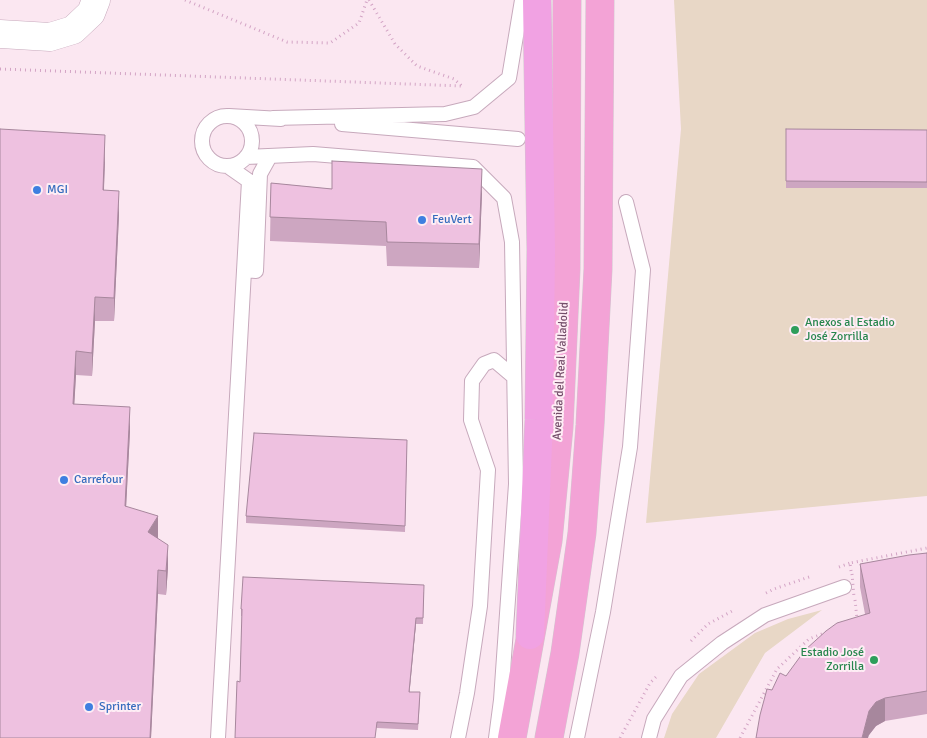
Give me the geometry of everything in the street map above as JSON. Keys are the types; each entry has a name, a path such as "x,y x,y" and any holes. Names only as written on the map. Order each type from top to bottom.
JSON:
{"highway":[{"path":"530,635 539,401 541,250 537,0"},
{"name":"Avenida del Real Valladolid","path":"512,738 548,540 558,427 566,269 566,0"},
{"path":"549,738 565,653 582,533 590,425 598,269 600,0"}],"street":[{"path":"0,34 50,37 73,30 91,13 96,0"}],"lane":[{"path":"273,118 445,114 474,107 509,78 522,0"},
{"path":"496,738 501,700 516,484 512,242 504,198 473,167 313,154 246,158 236,165 229,167 213,163 203,150 201,142 202,133 209,123 222,116 273,118 518,139"},
{"path":"229,116 243,122 251,135 252,143 246,158"},
{"path":"218,738 250,270 260,174 270,156"},
{"path":"229,167 249,182 250,270"},
{"path":"577,738 603,612 630,447 643,270 626,202"},
{"path":"458,738 480,606 488,470 471,420 472,381 484,364 494,360 514,377"},
{"path":"649,738 654,719 681,676 722,643 765,615 844,587"}],"path":[{"path":"185,0 287,42 330,43 359,23 368,0"},
{"path":"368,0 395,44 417,66 454,79 480,102"},
{"path":"0,68 462,86"},
{"path":"849,624 857,621 850,563 927,548"},
{"path":"740,738 777,669 809,639 833,630"}],"shaded area":[{"name":"Anexos al Estadio José Zorrilla","path":"674,0 927,0 927,496 646,523 681,129"},
{"path":"822,610 765,653 716,738 664,738 672,714 699,674 755,633 788,619"}],"building":[{"name":"Carrefour","path":"0,129 105,135 103,190 119,191 114,298 95,297 92,353 76,351 73,404 130,407 125,506 158,516 148,532 168,545 166,571 158,570 150,738 0,738"},
{"path":"786,129 927,130 927,182 786,181"},
{"path":"332,161 482,169 479,244 387,242 386,222 270,217 271,183 332,189"},
{"path":"254,433 407,440 405,526 246,516"},
{"name":"Estadio José Zorrilla","path":"927,553 927,691 885,698 876,702 869,711 862,738 756,738 767,689 772,690 780,673 786,676 805,650 837,623 870,613 860,564"},
{"path":"243,577 424,585 423,618 416,618 409,692 420,692 418,724 377,722 375,738 235,738 237,681 240,682"}],"place":[{"name":"MGI","path":"37,190"},
{"name":"FeuVert","path":"422,220"},
{"name":"Anexos al Estadio José Zorrilla","path":"795,330"},
{"name":"Carrefour","path":"64,480"},
{"name":"Estadio José Zorrilla","path":"874,660"},
{"name":"Sprinter","path":"89,707"}]}
